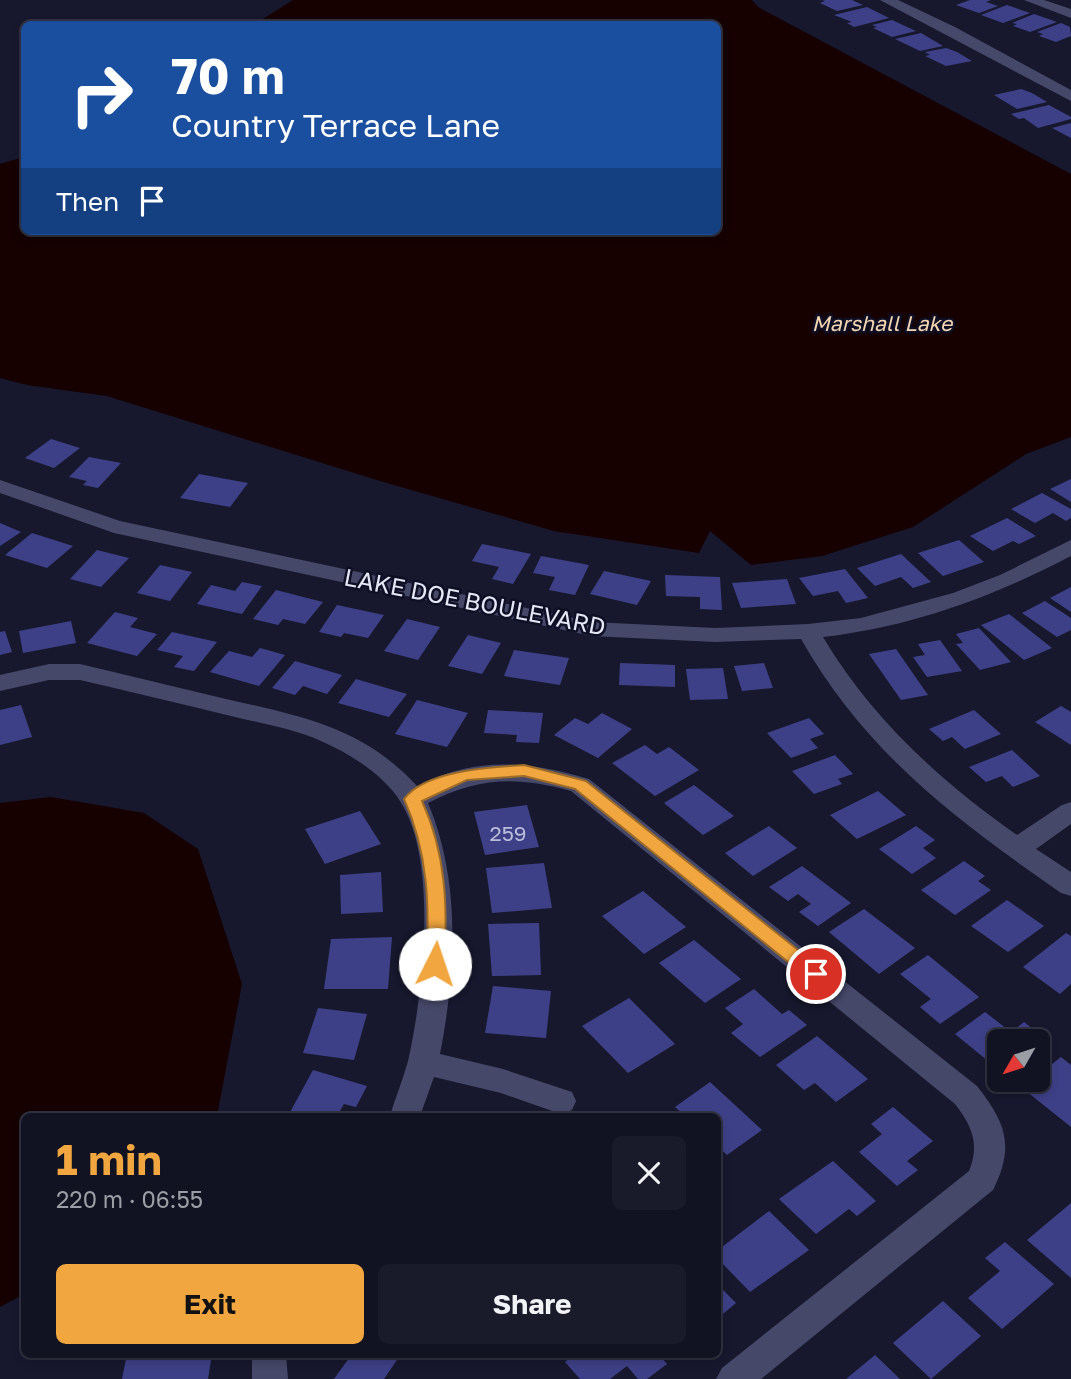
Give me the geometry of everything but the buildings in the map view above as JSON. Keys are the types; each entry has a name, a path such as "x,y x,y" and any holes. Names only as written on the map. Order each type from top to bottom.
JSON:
{"street":[{"path":"887,0 950,30 1071,96"},
{"path":"1031,0 1071,14"},
{"name":"LAKE DOE BOULEVARD","path":"0,486 114,526 592,629 715,635 808,631 862,625 961,598 1008,580 1071,547"},
{"path":"808,631 834,678 882,735 953,801 1071,886"},
{"path":"0,683 49,672 80,672 288,721 342,741 387,773 413,799 424,824 431,851 438,921 433,1008 423,1062 406,1113"},
{"path":"413,799 438,785 466,775 496,771 524,771 580,785 965,1095 981,1114 992,1135 992,1158 982,1180 734,1379"},
{"path":"1018,848 1071,811"},
{"path":"423,1062 503,1081 561,1101"},
{"path":"269,1358 270,1379"}],"water":[{"name":"Marshall Lake","path":"293,0 752,0 758,7 1071,174 1071,437 1026,454 913,527 822,556 751,565 710,531 699,553 554,531 380,481 107,396 27,385 0,378 0,164 21,158 21,235 721,235 721,21 260,21"},
{"path":"51,797 144,813 198,849 242,984 218,1113 21,1113 21,1296 0,1307 0,803"}],"route":[{"path":"435,964 438,921 436,883 424,824 413,799 438,785 466,775 524,771 580,785 816,974"}]}
